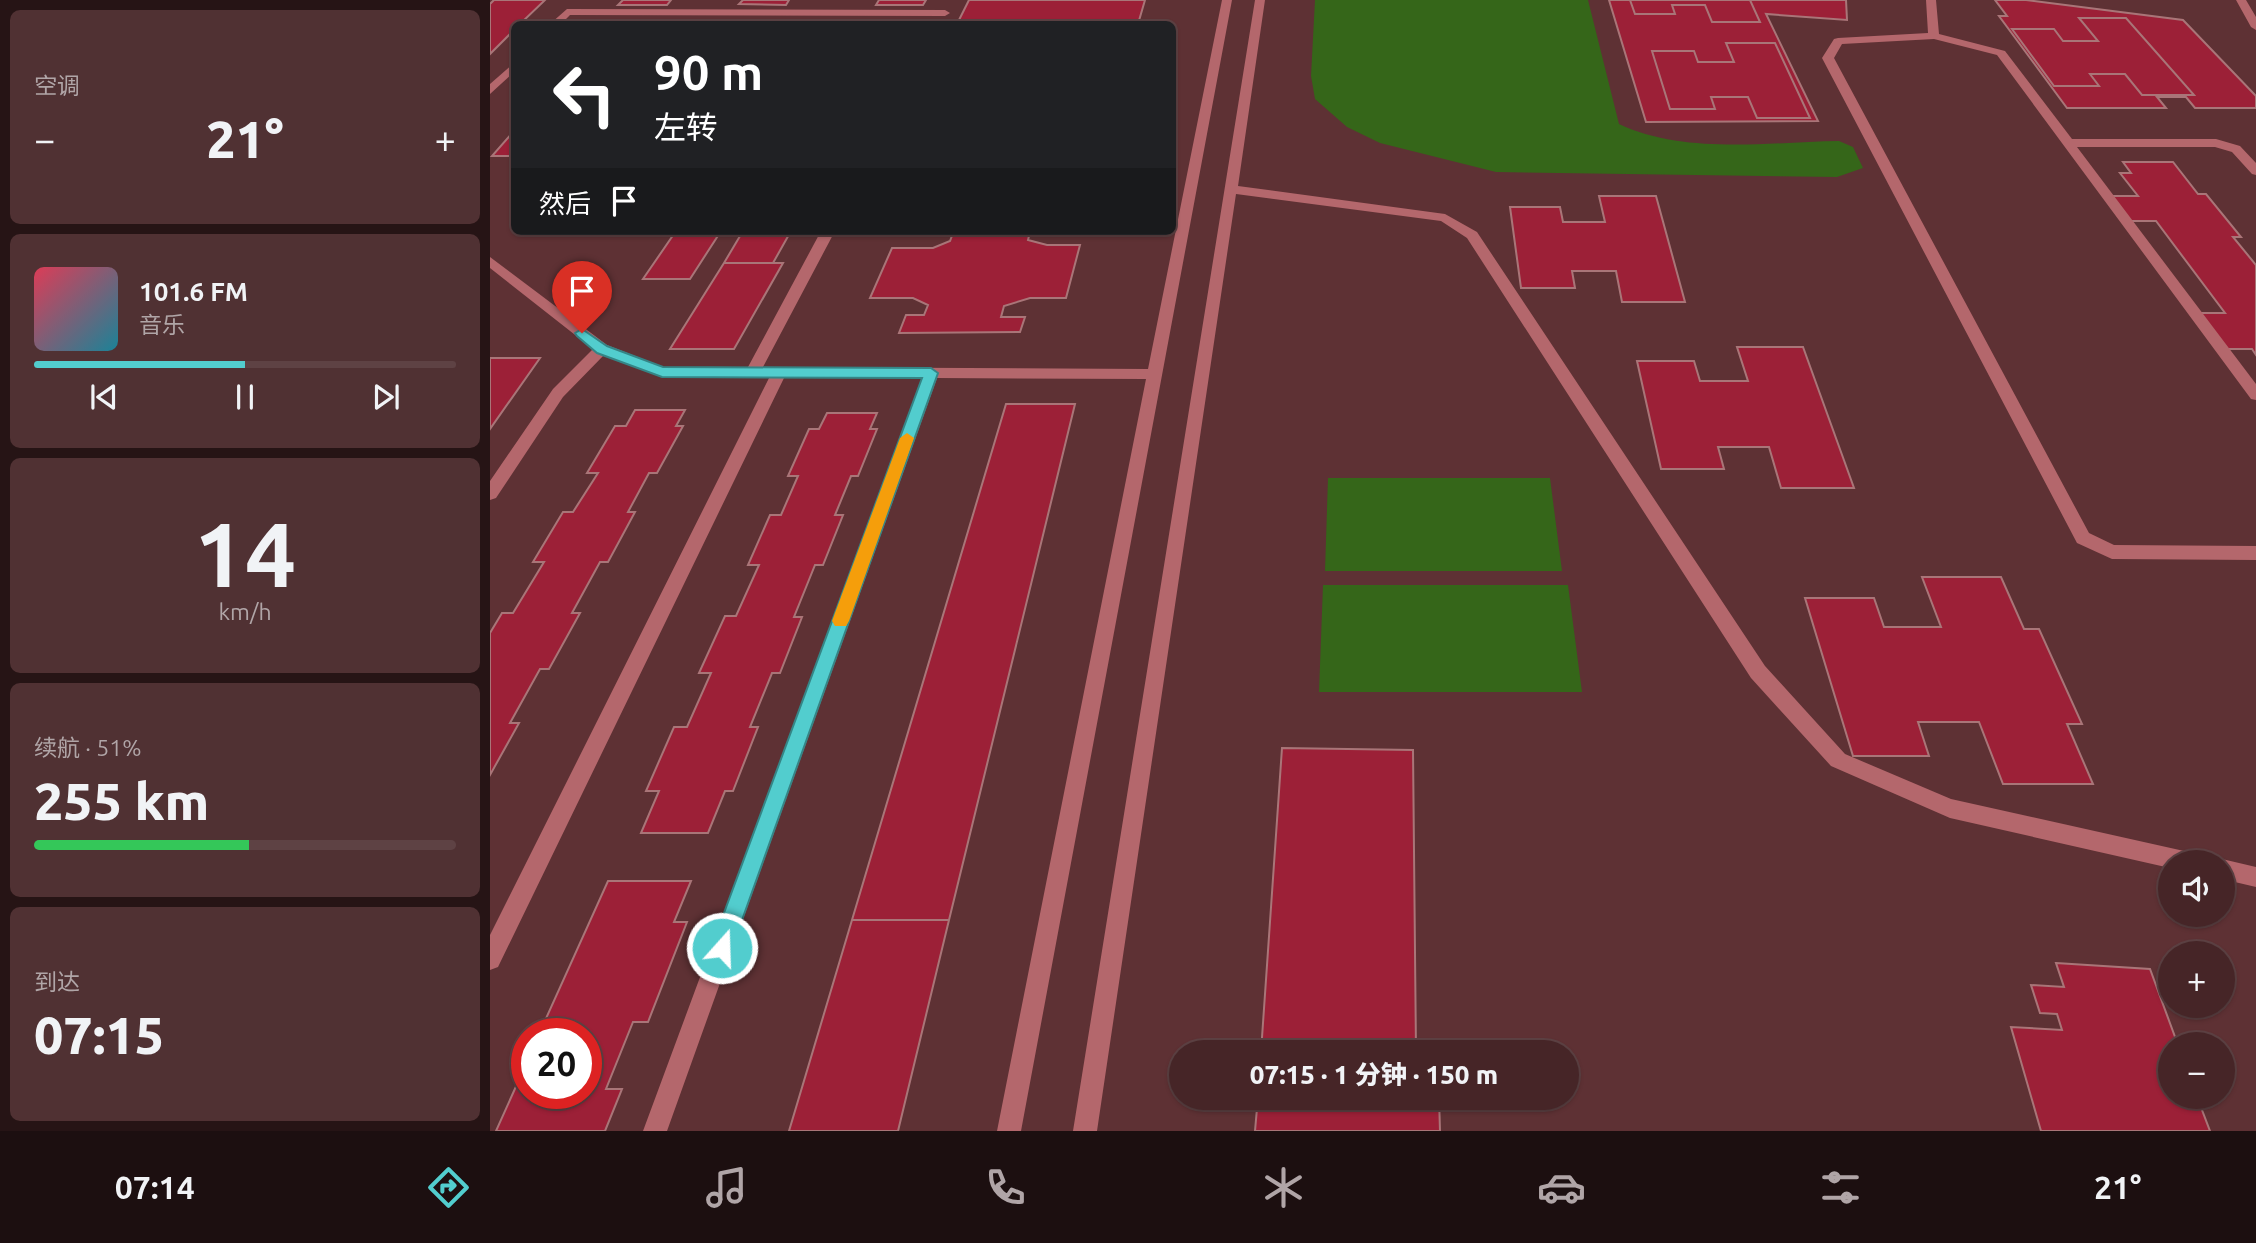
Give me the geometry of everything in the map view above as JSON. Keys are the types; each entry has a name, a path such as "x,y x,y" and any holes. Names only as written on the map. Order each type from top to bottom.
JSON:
{"street":[{"path":"941,21 952,0"},
{"path":"1009,1131 1227,0"},
{"path":"1085,1131 1259,0"},
{"path":"1931,0 1934,36"},
{"path":"2241,0 2256,27"},
{"path":"558,21 567,12 945,13"},
{"path":"2256,395 2001,53 1934,36 1838,41 1828,58 2083,538 2112,552 2256,553"},
{"path":"490,91 511,69"},
{"path":"2069,144 2216,144 2236,149 2256,171"},
{"path":"1231,189 1445,218 1472,235 1758,672 1838,760 1950,808 2158,855"},
{"path":"753,372 826,235"},
{"path":"493,270 602,349 662,372 1155,374"},
{"path":"490,494 558,393 602,349"},
{"path":"490,959 779,372"},
{"path":"655,1131 931,373"},
{"path":"2235,872 2256,877"}],"green space":[{"path":"1315,0 1588,0 1619,124 1644,134 1699,143 1839,141 1853,147 1863,168 1837,177 1496,172 1380,143 1347,127 1315,99 1311,76"},
{"path":"1328,478 1550,478 1562,571 1325,571"},
{"path":"1323,585 1568,585 1582,692 1319,692"}],"building":[{"path":"494,0 545,0 523,21 511,21 511,33 490,54 490,4"},
{"path":"623,0 671,0 667,5 618,5"},
{"path":"743,0 789,0 786,5 739,4"},
{"path":"879,0 926,0 923,5 876,5"},
{"path":"969,0 1145,0 1139,21 958,21"},
{"path":"1609,0 1846,0 1847,20 1766,14 1818,121 1646,122"},
{"path":"1630,0 1750,0 1760,22 1712,22 1705,5 1672,5 1675,14 1635,14"},
{"path":"1995,0 2026,0 2183,20 2256,96 2256,108 2195,108 2186,97 2157,97 2166,108 2067,108 1999,16 2007,16"},
{"path":"2079,18 2126,18 2194,95 2142,95 2125,74 2090,74 2099,86 2054,86 2012,29 2054,29 2063,41 2098,41"},
{"path":"1726,43 1775,43 1810,118 1757,118 1748,97 1711,97 1715,109 1670,109 1652,51 1694,51 1698,62 1734,62"},
{"path":"511,134 511,156 492,156"},
{"path":"2123,162 2173,162 2198,194 2206,194 2241,237 2233,237 2256,265 2256,355 2252,349 2221,349 2195,313 2225,313 2156,221 2128,221 2111,196 2138,196 2120,173 2131,173"},
{"path":"1599,196 1656,196 1685,302 1622,302 1616,271 1572,271 1575,288 1521,288 1510,207 1560,207 1563,222 1605,222"},
{"path":"673,235 718,235 690,279 643,279"},
{"path":"741,235 789,235 773,263 724,263"},
{"path":"952,235 1029,235 1028,240 1047,245 1080,245 1066,298 1030,298 1004,306 1001,317 1025,317 1020,332 899,333 906,315 924,315 928,305 913,298 870,298 892,248 933,248 950,241"},
{"path":"724,263 783,263 734,349 670,349"},
{"path":"1737,347 1803,347 1854,488 1781,488 1769,447 1718,447 1724,469 1661,469 1637,361 1694,361 1700,381 1748,381"},
{"path":"490,358 540,358 490,429"},
{"path":"1006,404 1075,404 949,920 852,920"},
{"path":"635,410 685,410 676,426 683,426 657,473 649,473 628,512 635,512 608,562 600,562 572,613 580,613 549,669 540,669 510,723 519,723 490,775 490,633 502,613 513,613 544,562 533,562 563,512 573,512 598,473 587,473 615,426 626,426"},
{"path":"827,413 877,413 870,429 877,429 858,476 851,476 835,515 843,515 823,565 815,565 794,617 802,617 780,673 772,673 750,727 758,727 733,791 725,791 708,833 641,833 659,791 646,791 674,727 687,727 711,673 699,673 725,616 736,616 759,565 748,565 770,515 781,515 798,476 788,476 809,429 819,429"},
{"path":"1922,577 2001,577 2024,629 2039,629 2082,724 2067,724 2093,784 2003,784 1979,722 1918,722 1929,756 1853,756 1805,598 1874,598 1884,627 1941,627"},
{"path":"1282,748 1413,750 1416,1040 1262,1040"},
{"path":"608,881 691,881 674,922 687,922 648,1022 633,1022 606,1089 622,1089 605,1131 496,1131 511,1098 511,1109 602,1109 602,1018 546,1018"},
{"path":"852,920 949,920 898,1131 789,1131"},
{"path":"2056,963 2150,969 2158,991 2158,1018 2168,1018 2173,1032 2158,1032 2158,1109 2202,1109 2210,1131 2041,1131 2011,1027 2062,1030 2057,1014 2040,1013 2031,985 2064,987"},
{"path":"1257,1110 1439,1110 1440,1131 1255,1131"}],"slow traffic":[{"path":"840,621 907,438"}],"route":[{"path":"582,333 602,349 629,362 662,372 931,373 722,948"}]}
